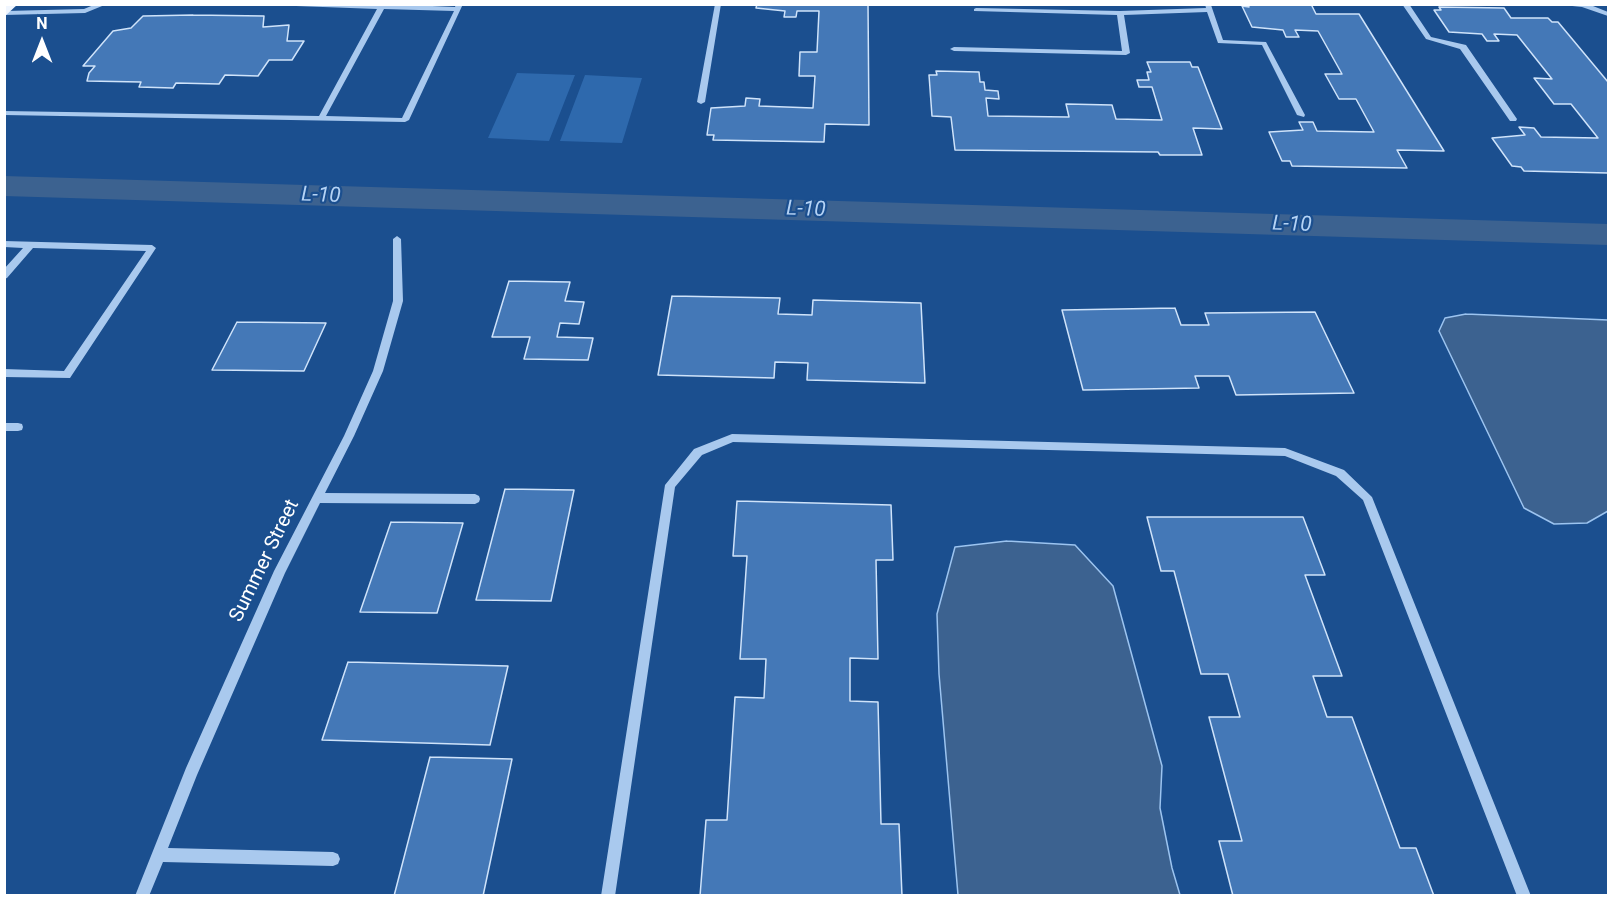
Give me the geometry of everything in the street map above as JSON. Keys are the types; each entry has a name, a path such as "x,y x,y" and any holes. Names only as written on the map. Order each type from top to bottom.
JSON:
{"main road":[{"path":"5,13 14,4"}],"street":[{"path":"5,13 85,12 104,4"},
{"path":"4,113 405,120 459,7 296,4"},
{"path":"701,102 718,4"},
{"path":"1405,4 1428,38 1463,47 1513,119"},
{"path":"1556,4 1583,5 1608,14"},
{"path":"321,119 382,6"},
{"path":"976,10 1120,12 1209,7 1220,42 1264,43 1301,115"},
{"path":"954,49 1126,53 1120,12"},
{"name":"Summer Street","path":"142,896 191,773 280,571 349,436 378,371 398,301 397,239"},
{"path":"4,244 152,248 67,375 4,373"},
{"path":"4,276 30,244"},
{"path":"4,427 18,427"},
{"path":"608,896 670,485 698,452 732,438 1285,452 1340,472 1367,497 1524,896"},
{"path":"317,498 475,499"},
{"path":"158,855 333,859"}],"shaded area":[{"path":"517,73 575,75 549,141 488,138"},
{"path":"585,75 642,78 622,143 560,141"},
{"path":"1466,314 1608,320 1608,511 1587,523 1554,524 1524,508 1439,331 1445,318"},
{"path":"1007,541 1075,545 1113,586 1162,766 1160,808 1180,895 958,895 939,674 937,614 955,547"}],"building":[{"path":"757,4 868,4 869,125 825,124 824,142 713,140 714,135 707,135 711,108 745,106 746,98 760,99 759,106 813,108 815,76 799,76 800,52 817,52 819,11 797,11 796,17 784,17 785,11 756,8"},
{"path":"1248,4 1311,4 1316,14 1359,14 1444,151 1397,150 1407,168 1292,166 1290,161 1282,161 1269,132 1303,130 1299,122 1313,122 1317,131 1374,132 1356,99 1339,99 1325,74 1342,74 1318,31 1295,30 1299,37 1286,37 1283,30 1252,27 1242,6 1249,7"},
{"path":"1439,7 1504,8 1511,18 1548,18 1552,22 1558,22 1608,82 1608,173 1524,171 1521,167 1512,166 1492,138 1525,135 1519,127 1534,128 1541,137 1598,138 1571,104 1554,104 1534,78 1552,79 1517,35 1494,34 1499,41 1487,41 1482,34 1449,32 1434,10 1441,10"},
{"path":"143,16 264,16 263,27 289,25 287,41 304,41 292,60 269,60 258,76 225,75 219,84 176,83 173,88 139,87 141,82 87,81 89,73 95,66 83,66 113,31 131,28"},
{"path":"1147,62 1190,62 1192,67 1198,67 1222,129 1193,128 1202,155 1160,155 1158,152 955,150 951,117 932,116 929,75 937,75 936,71 979,72 980,82 984,82 985,90 998,91 999,99 986,98 988,116 1069,117 1066,104 1112,105 1116,119 1162,120 1152,87 1139,87 1137,80 1149,80 1147,72 1151,72"},
{"path":"509,281 570,282 565,301 584,302 579,324 560,323 557,337 593,338 588,360 524,359 530,337 492,337"},
{"path":"672,296 780,298 778,314 812,315 813,300 921,303 925,383 807,380 808,363 775,362 774,378 658,375"},
{"path":"1175,308 1181,325 1209,325 1205,313 1315,312 1354,393 1236,395 1229,376 1195,376 1199,388 1083,390 1062,310"},
{"path":"237,322 326,323 304,371 212,370"},
{"path":"505,489 574,490 551,601 476,600"},
{"path":"737,501 891,505 893,560 876,560 878,659 850,658 850,701 878,702 881,824 899,824 902,896 700,896 706,820 727,820 735,697 764,698 766,659 740,659 747,556 733,556"},
{"path":"1147,517 1303,517 1325,575 1305,575 1342,676 1313,676 1327,717 1352,717 1400,848 1416,848 1434,896 1233,896 1219,841 1242,841 1209,717 1240,717 1228,674 1201,674 1174,571 1161,571"},
{"path":"391,522 463,523 437,613 360,612"},
{"path":"348,662 508,666 490,745 322,740"},
{"path":"430,757 512,759 483,896 394,896"}],"waterway":[{"name":"L-10","path":"4,186 1608,235"}]}
